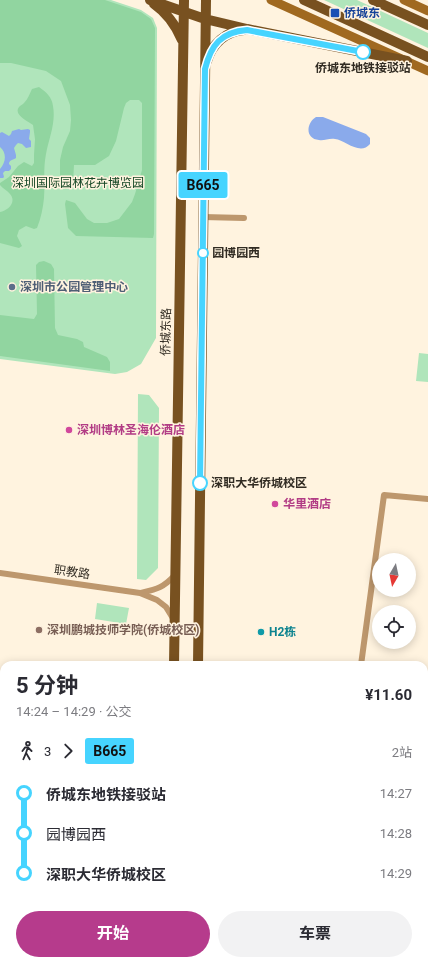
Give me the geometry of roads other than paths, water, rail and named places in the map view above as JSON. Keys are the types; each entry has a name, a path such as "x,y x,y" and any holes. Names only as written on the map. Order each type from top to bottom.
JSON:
{"main road":[{"path":"149,0 205,19 247,30 407,62"},
{"path":"149,0 166,14 179,32 184,45"},
{"name":"侨城东路","path":"174,661 184,0"},
{"path":"198,661 206,0"},
{"path":"271,0 428,71"},
{"path":"304,0 428,57"},
{"path":"373,0 428,25"},
{"path":"404,0 428,11"},
{"path":"205,69 208,57 217,42 231,32 247,30"}],"street":[{"path":"203,217 244,218"},
{"path":"361,661 384,495 428,499"},
{"name":"职教路","path":"0,573 140,593 157,600 166,607 175,621"},
{"name":"职教路","path":"140,593 156,589 167,584 175,574"}],"water":[{"path":"316,117 323,117 366,134 370,138 370,144 366,147 357,148 335,139 314,139 309,134 308,130 310,123"},
{"path":"19,129 30,130 29,139 31,141 31,147 26,148 22,144 18,143 16,145 14,148 16,158 9,163 11,169 9,171 5,171 3,173 4,177 0,178 0,169 4,163 5,155 0,147 0,133 2,132 9,136 12,131"}],"place":[{"name":"侨城东","path":"335,13"},
{"name":"侨城东地铁接驳站","path":"363,52"},
{"name":"园博园西","path":"203,253"},
{"name":"深圳市公园管理中心","path":"12,287"},
{"name":"深圳博林圣海伦酒店","path":"69,430"},
{"name":"深职大华侨城校区","path":"200,483"},
{"name":"华里酒店","path":"275,504"},
{"name":"深圳鹏城技师学院(侨城校区)","path":"39,630"},
{"name":"H2栋","path":"261,632"}],"park label":[{"name":"深圳国际园林花卉博览园","path":"78,183"}]}
